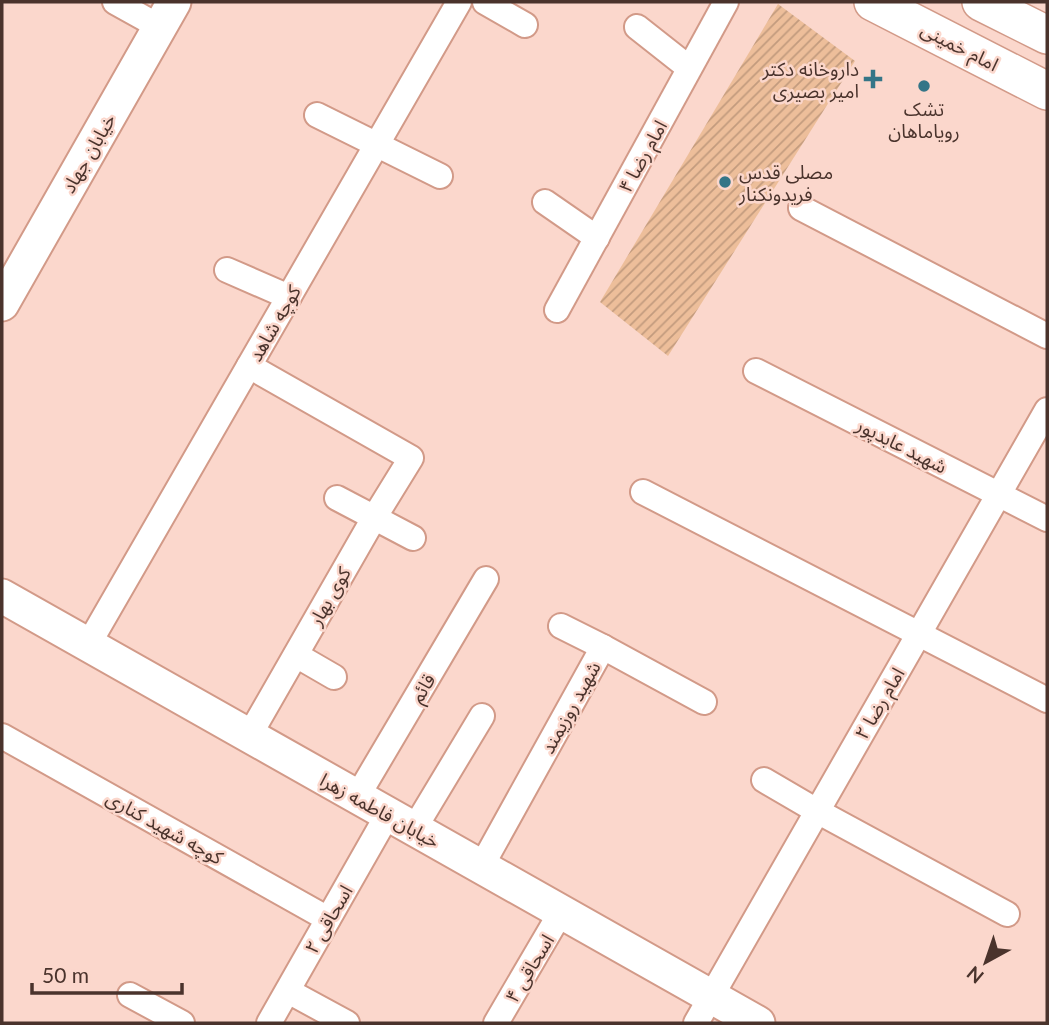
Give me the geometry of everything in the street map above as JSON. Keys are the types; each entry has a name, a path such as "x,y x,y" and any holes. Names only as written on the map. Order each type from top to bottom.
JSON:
{"main road":[{"name":"امام خمینی","path":"873,2 1047,90"},
{"path":"981,2 1047,35"}],"street":[{"name":"کوچه شاهد","path":"88,645 459,2"},
{"path":"485,2 525,25"},
{"name":"امام رضا ۴","path":"557,310 726,2"},
{"name":"خیابان جهاد","path":"2,262 148,10"},
{"name":"خیابان جهاد","path":"2,304 148,10"},
{"path":"638,27 689,68"},
{"path":"317,115 440,176"},
{"path":"545,202 597,238"},
{"path":"801,208 1047,336"},
{"path":"227,270 289,297"},
{"name":"کوی بهار","path":"249,736 411,458 250,366"},
{"name":"شهید عابدپور","path":"756,371 1047,519"},
{"name":"امام رضا ۲","path":"704,1010 1047,410"},
{"path":"643,492 1047,700"},
{"path":"337,498 413,538"},
{"name":"قائم","path":"357,797 486,579"},
{"name":"خیابان فاطمه زهرا","path":"2,596 561,912 704,1010 758,1023"},
{"path":"561,626 603,647"},
{"name":"شهید روزیمند","path":"481,867 603,647 704,702"},
{"path":"296,655 334,677"},
{"name":"اسحاقی ۲","path":"269,1023 328,919 482,716"},
{"name":"کوچه شهید کناری","path":"2,736 328,919"},
{"path":"764,780 1007,914"},
{"name":"اسحاقی ۴","path":"496,1023 561,912"},
{"path":"288,991 347,1023"},
{"path":"130,995 182,1023"}],"building":[{"name":"مصلی قدس فریدونکنار","path":"778,4 855,61 668,356 600,302"}],"place":[{"name":"داروخانه دکتر امیر بصیری","path":"873,79"},
{"name":"تشک رویاماهان","path":"924,86"},
{"name":"مصلی قدس فریدونکنار","path":"725,182"}]}
